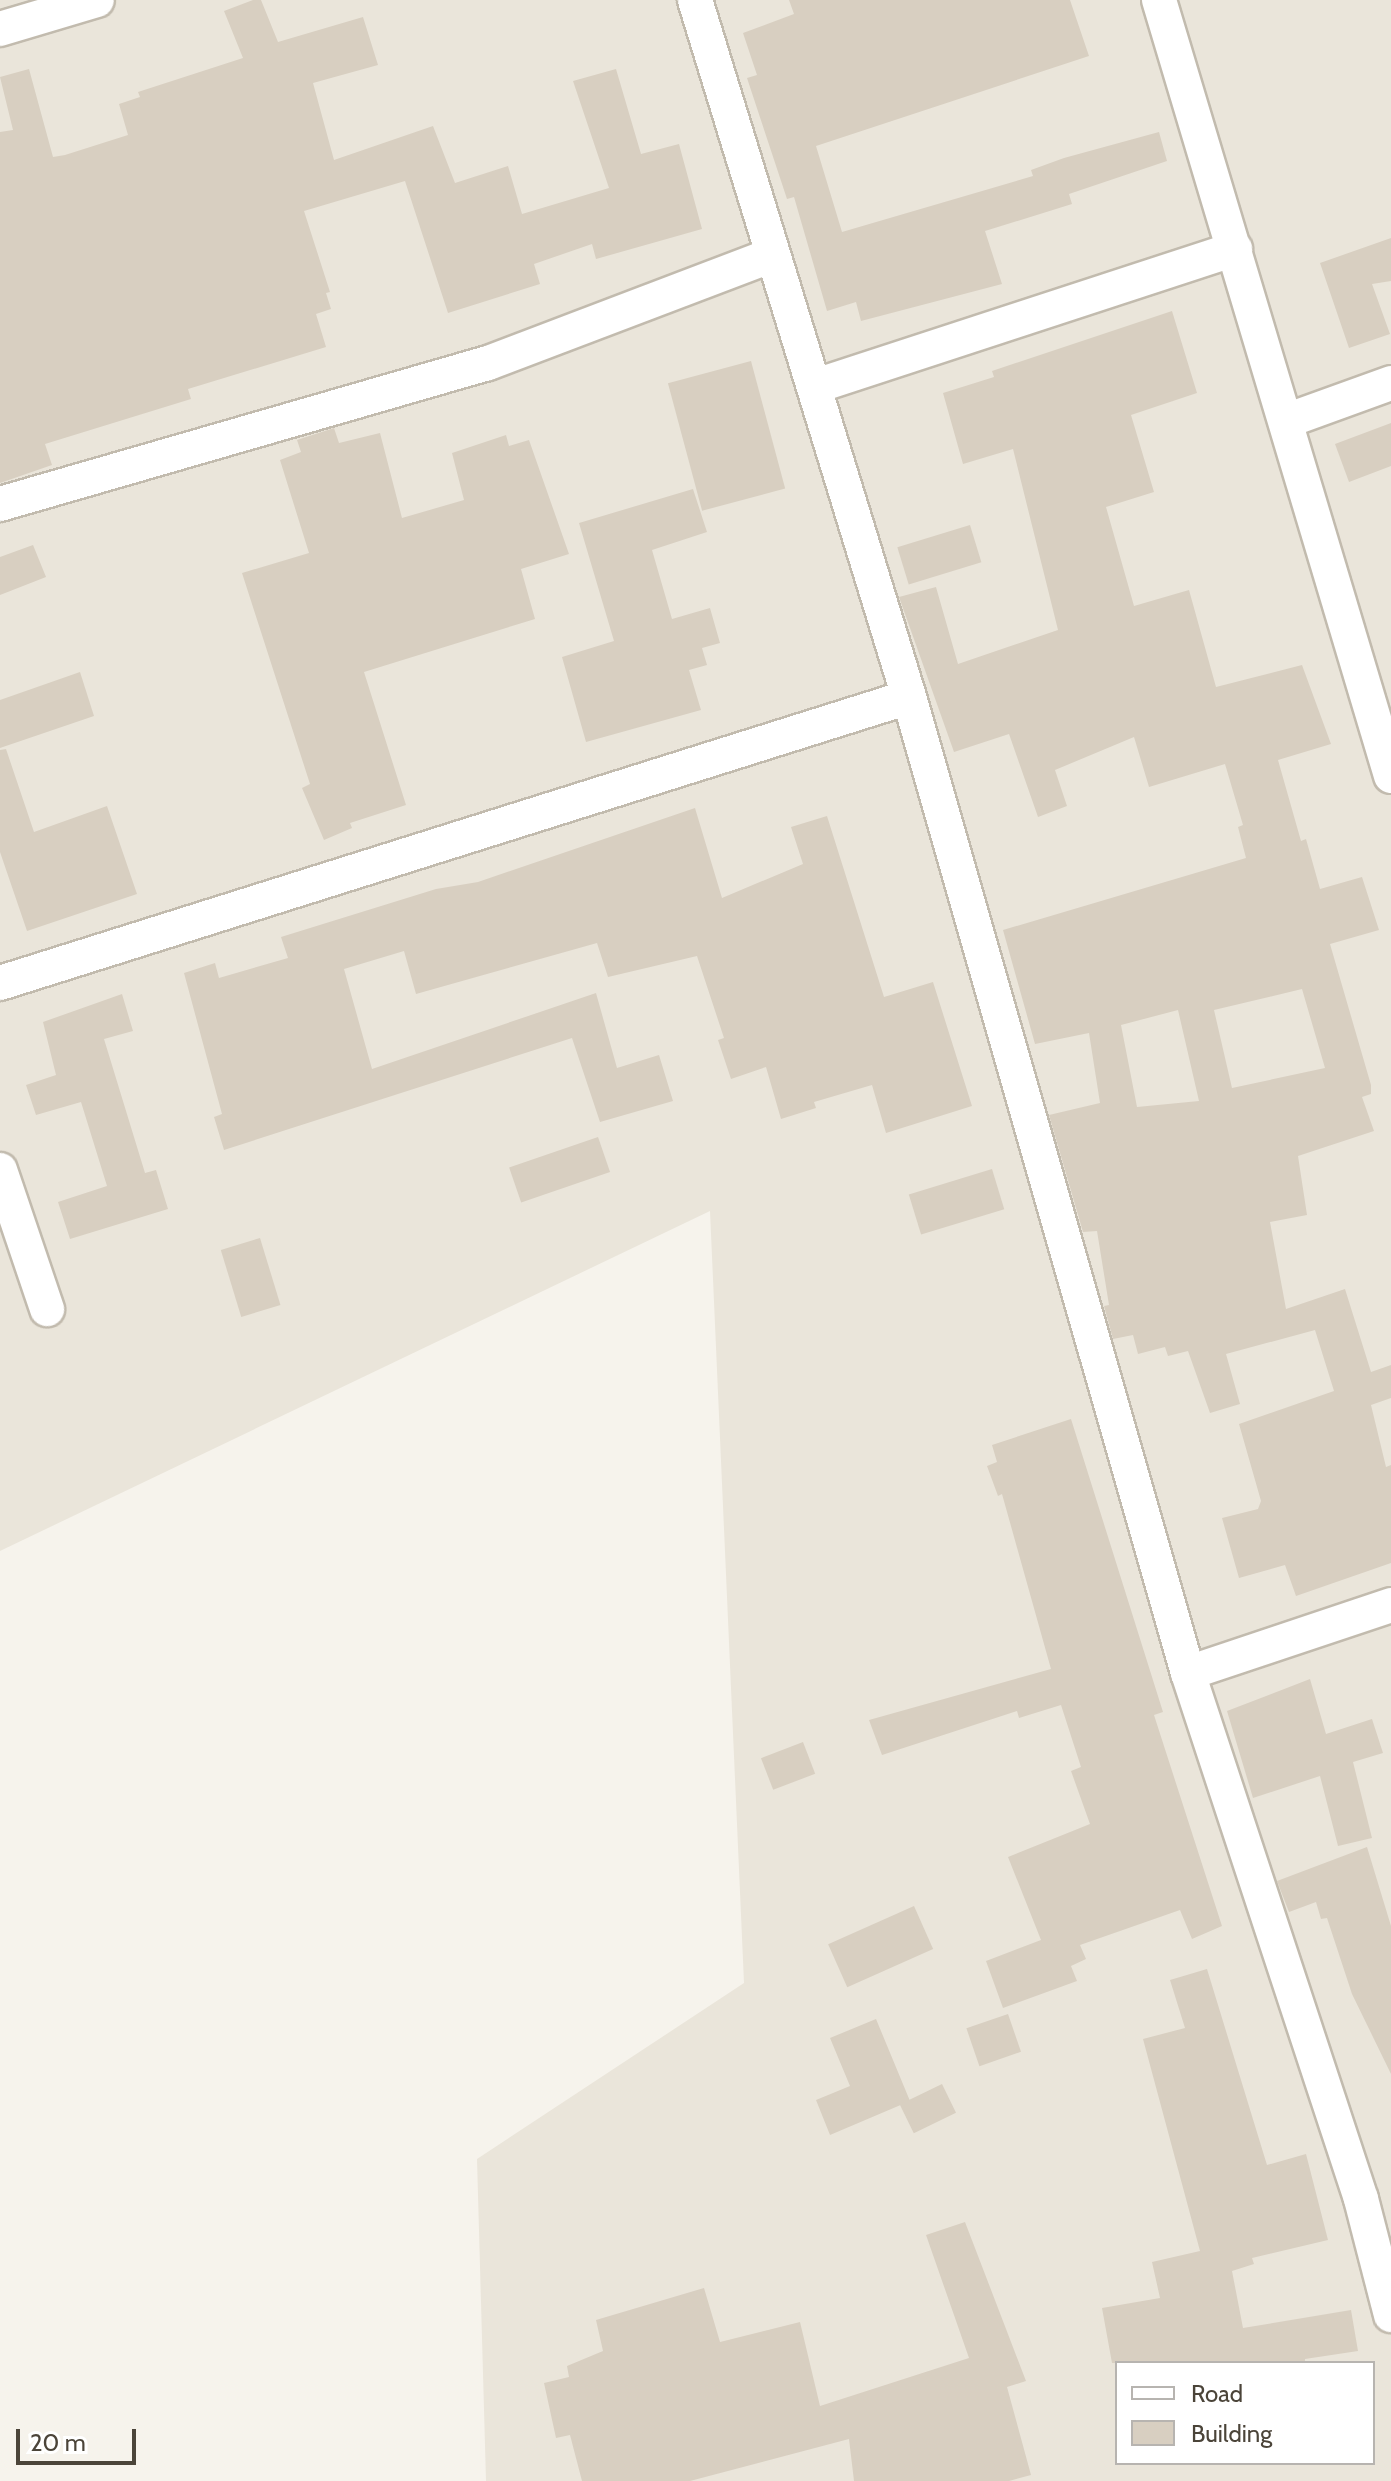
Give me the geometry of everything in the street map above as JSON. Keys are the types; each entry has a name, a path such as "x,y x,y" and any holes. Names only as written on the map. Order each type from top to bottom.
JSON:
{"street":[{"path":"0,29 97,0"},
{"path":"695,0 909,697 1188,1673 1361,2199 1391,2315"},
{"path":"1159,0 1391,776"},
{"path":"816,386 1235,249"},
{"path":"0,504 488,363 772,255"},
{"path":"1286,421 1391,383"},
{"path":"0,983 909,697"},
{"path":"0,1170 47,1309"},
{"path":"1188,1673 1391,1605"}],"shaded area":[{"path":"0,0 1391,0 1391,2481 486,2481 477,2159 744,1983 710,1211 0,1551"}],"building":[{"path":"261,0 278,42 363,17 378,65 313,83 334,160 433,126 455,183 508,166 522,214 609,188 573,81 616,69 641,154 679,144 702,229 596,259 592,244 534,264 540,284 448,313 405,181 304,211 330,292 326,293 331,309 316,314 326,347 188,389 191,399 45,444 52,465 0,483 0,132 13,130 0,77 29,69 53,157 65,155 128,135 119,104 140,97 138,92 243,58 224,11"},
{"path":"789,0 1070,0 1089,56 816,146 842,232 1033,176 1031,170 1064,158 1159,132 1167,161 1069,194 1072,204 985,231 1002,284 861,321 856,302 827,311 794,197 787,199 747,78 757,75 743,33 794,14"},
{"path":"1391,238 1391,281 1372,284 1390,334 1349,348 1320,263"},
{"path":"1172,311 1197,393 1131,415 1154,492 1106,507 1134,606 1189,590 1216,687 1302,665 1331,744 1278,760 1301,841 1306,839 1320,889 1362,877 1379,930 1330,944 1371,1085 1371,1094 1362,1097 1374,1131 1298,1156 1307,1215 1270,1222 1286,1309 1345,1289 1371,1372 1391,1365 1391,1398 1371,1405 1386,1467 1391,1465 1391,1563 1296,1596 1285,1565 1239,1578 1222,1518 1258,1509 1261,1501 1239,1424 1334,1391 1315,1330 1226,1354 1240,1404 1210,1413 1188,1351 1168,1356 1165,1347 1138,1354 1133,1335 1113,1339 1104,1306 1109,1305 1097,1231 1083,1232 1049,1115 1100,1103 1089,1033 1035,1044 1003,930 1246,858 1238,827 1243,825 1225,764 1149,787 1134,737 1055,770 1067,806 1038,817 1009,734 954,752 899,597 936,587 958,664 1058,630 1013,449 963,464 943,393 994,377 992,371","holes":["1302,989 1325,1068 1232,1088 1214,1010","1178,1010 1199,1101 1137,1107 1121,1025"]},
{"path":"751,361 785,489 702,511 668,383"},
{"path":"1391,423 1391,466 1349,482 1335,444"},
{"path":"334,428 339,443 380,433 402,518 464,500 452,453 506,435 509,446 529,440 569,554 521,569 535,619 364,672 406,805 350,823 352,828 324,840 302,788 310,784 242,573 309,553 280,460 301,452 297,440"},
{"path":"693,489 707,532 652,550 672,619 710,608 720,643 702,648 707,665 689,670 701,710 586,742 562,657 614,641 579,523"},
{"path":"970,525 981,562 909,585 897,547"},
{"path":"33,545 46,577 0,595 0,557"},
{"path":"80,672 94,716 0,748 0,700"},
{"path":"6,749 34,832 107,806 137,894 27,931 0,852 0,750"},
{"path":"695,808 722,898 803,864 791,827 827,816 884,997 933,982 972,1106 886,1133 872,1085 814,1102 816,1108 781,1119 766,1067 731,1079 718,1040 724,1038 697,956 608,977 597,943 416,994 404,951 344,969 372,1069 596,993 617,1068 659,1055 673,1101 600,1122 572,1038 224,1150 214,1117 222,1114 184,973 215,963 219,978 288,958 281,937 436,889 478,882"},
{"path":"122,994 133,1031 104,1039 145,1173 156,1170 168,1209 70,1239 58,1202 107,1186 81,1102 36,1115 26,1085 56,1075 43,1022"},
{"path":"598,1137 610,1172 521,1203 509,1168"},
{"path":"992,1169 1004,1209 921,1235 909,1194"},
{"path":"260,1238 280,1305 241,1317 221,1250"},
{"path":"1071,1419 1163,1712 1154,1715 1222,1926 1192,1939 1180,1910 1080,1945 1086,1959 1071,1966 1077,1981 1003,2008 986,1961 1041,1940 1008,1857 1090,1824 1071,1771 1081,1767 1061,1705 1019,1718 1017,1711 882,1755 869,1720 1051,1669 1002,1494 998,1496 987,1466 997,1462 992,1445"},
{"path":"1310,1679 1326,1734 1372,1719 1383,1753 1353,1762 1372,1838 1338,1846 1320,1776 1253,1798 1227,1711"},
{"path":"803,1742 815,1774 773,1790 761,1758"},
{"path":"1367,1847 1391,1926 1391,2074 1352,1994 1327,1918 1321,1919 1316,1902 1289,1912 1277,1881"},
{"path":"914,1906 933,1949 847,1987 828,1944"},
{"path":"1207,1969 1267,2165 1306,2154 1328,2240 1252,2258 1254,2264 1232,2271 1243,2328 1351,2310 1358,2351 1305,2361 1112,2363 1102,2308 1160,2298 1152,2262 1200,2251 1143,2039 1185,2028 1170,1980"},
{"path":"1008,2014 1021,2052 979,2066 966,2028"},
{"path":"876,2019 910,2101 830,2135 816,2100 850,2086 830,2038"},
{"path":"942,2084 956,2113 914,2133 900,2105"},
{"path":"965,2222 1026,2381 1007,2387 1031,2475 1009,2481 854,2481 849,2439 690,2481 582,2481 570,2435 556,2438 544,2383 569,2377 567,2366 603,2351 596,2320 704,2288 720,2342 800,2322 820,2406 969,2358 926,2235"}]}
